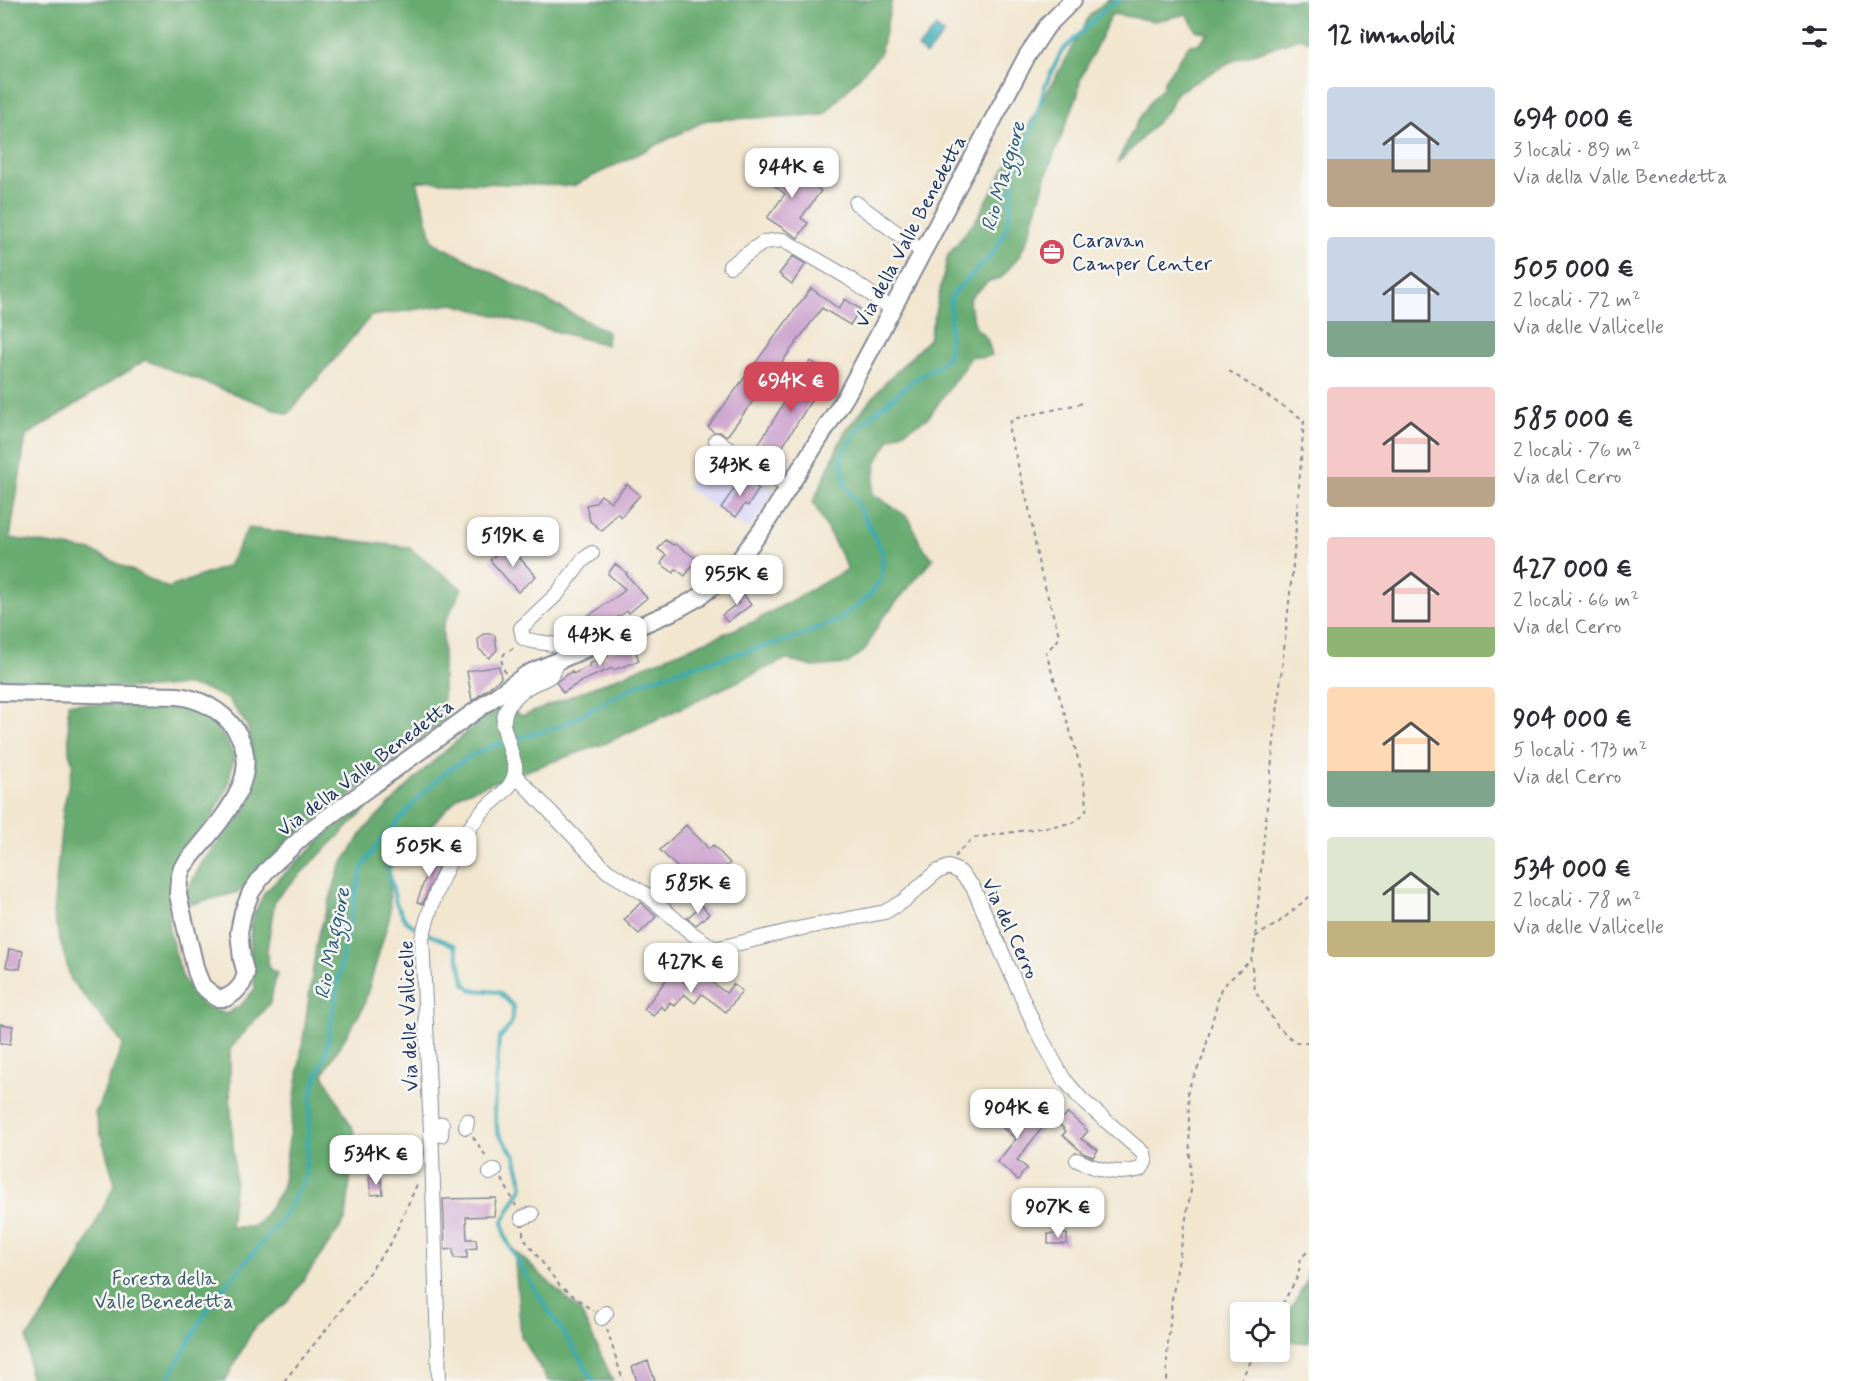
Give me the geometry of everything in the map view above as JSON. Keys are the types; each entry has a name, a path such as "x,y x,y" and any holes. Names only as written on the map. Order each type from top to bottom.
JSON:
{"main road":[{"name":"Via della Valle Benedetta","path":"0,692 190,697 206,702 218,710 236,729 245,761 240,789 233,802 182,868 178,895 196,971 202,986 217,998 226,998 242,984 246,974 239,932 243,912 251,892 266,871 310,830 511,684 527,674 674,611 699,597 737,563 763,528 846,396 1027,56 1047,26 1073,0"}],"street":[{"path":"856,203 923,252"},
{"path":"730,266 764,242 783,240 847,277 892,309"},
{"path":"716,440 788,488"},
{"path":"587,557 557,594 521,627 523,638 529,641 560,645 564,648 564,658 550,676 525,689 508,704 504,712 503,725 515,768 607,872 647,895 690,932 715,949 802,928 885,912 905,900 936,872 949,867"},
{"name":"Via delle Vallicelle","path":"439,1381 431,1124 422,938 429,912 453,858 482,812 505,791 515,768"},
{"name":"Via del Cerro","path":"949,867 960,872 973,887 1036,1029 1063,1078 1081,1100 1143,1153 1145,1162 1142,1169 1132,1172 1102,1171 1077,1160"}],"path":[{"path":"1229,371 1304,420 1293,565 1270,770 1254,950 1251,960 1255,991 1278,1027 1295,1042 1309,1043"},
{"path":"949,867 960,850 974,838 1073,823 1083,815 1087,808 1086,793 1069,726 1046,652 1058,640 1059,635 1040,566 1029,508 1009,430 1010,422 1017,418 1083,403"},
{"path":"511,684 504,672 501,659 505,652 523,638"},
{"path":"1255,937 1278,923 1309,897"},
{"path":"1167,1381 1172,1299 1191,1190 1188,1089 1203,1056 1221,988 1251,960"},
{"path":"466,1124 493,1172 523,1213 523,1238 560,1286 605,1318 623,1381"},
{"path":"284,1381 334,1320 391,1243 418,1183"},
{"path":"1284,1302 1298,1276 1301,1258 1309,1250"},
{"path":"1240,1381 1250,1362"}],"shaded area":[{"path":"713,447 776,490 749,530 686,487"}],"green space":[{"path":"0,0 892,0 880,54 824,115 707,120 573,186 417,181 433,242 608,332 607,345 453,304 371,316 288,414 145,360 26,436 10,538 92,551 168,588 228,566 248,528 408,547 462,589 443,626 443,722 391,760 345,800 295,835 239,892 192,904 184,896 203,861 248,807 257,775 247,725 228,699 205,689 183,685 153,688 0,686"},
{"name":"Foresta della Valle Benedetta","path":"1107,0 1309,0 1309,41 1300,38 1230,62 1176,93 1170,108 1117,163 1148,104 1163,88 1164,81 1189,45 1198,44 1208,33 1196,30 1187,14 1154,21 1112,14 1080,80 1078,94 1048,170 1029,235 1020,255 1001,278 989,281 971,297 969,304 976,328 987,339 992,355 983,358 972,356 928,418 890,439 877,461 872,493 909,518 920,543 933,559 881,620 865,650 847,664 813,667 786,659 606,743 461,794 389,869 390,915 363,1008 323,1074 355,1133 346,1219 289,1301 254,1328 225,1381 30,1381 27,1338 68,1279 115,1184 95,1114 123,1044 71,980 53,914 63,810 73,764 69,752 68,703 187,707 210,720 226,740 234,757 227,789 212,818 176,863 168,889 169,930 183,979 202,1005 226,1014 241,1005 255,989 250,952 251,920 265,892 348,814 411,765 275,899 267,950 269,969 277,973 270,1003 230,1049 235,1179 230,1227 252,1227 264,1216 282,1189 317,940 340,867 365,829 426,768 498,705 523,716 755,621 848,569 813,502 845,431 885,383 929,339 948,255 977,218 1090,15"},
{"path":"514,1250 581,1312 613,1381 548,1381 521,1336"},
{"path":"1309,1264 1309,1343 1290,1341 1290,1310 1306,1282"}],"water":[{"path":"936,27 944,34 926,55 918,48"}],"building":[{"path":"781,161 821,191 801,218 808,223 798,238 767,218 785,194 767,180"},
{"path":"793,256 806,264 792,284 779,274"},
{"path":"811,288 839,309 845,299 860,309 850,325 822,308 727,436 714,432 708,427"},
{"path":"810,361 829,372 771,465 753,453"},
{"path":"742,477 759,489 748,506 745,504 736,517 721,508"},
{"path":"627,484 640,495 621,517 617,513 602,531 590,521 586,505 595,503 601,495 611,502"},
{"path":"665,540 697,559 685,576 676,569 674,573 661,564 666,555 658,549"},
{"path":"507,544 536,576 518,592 490,560"},
{"path":"615,564 627,573 647,598 629,613 627,611 583,639 574,626 625,589 608,574"},
{"path":"741,590 751,605 727,622 722,615 738,603 733,596"},
{"path":"484,634 495,636 497,650 489,658 479,649 478,640"},
{"path":"633,644 639,661 613,670 612,668 580,682 563,693 556,682 572,671 573,674 608,656 607,653"},
{"path":"499,666 501,678 472,701 467,671"},
{"path":"686,825 709,849 713,845 730,863 700,891 660,850"},
{"path":"434,854 442,857 423,904 417,902"},
{"path":"641,902 656,917 639,934 624,920"},
{"path":"702,905 709,914 696,925 687,918"},
{"path":"9,949 23,951 20,969 6,967"},
{"path":"672,972 692,988 702,975 726,993 733,984 742,991 726,1012 702,994 695,1003 684,994 675,1006 670,1002 665,1010 661,1006 653,1016 644,1009"},
{"path":"0,1024 13,1026 10,1044 0,1043"},
{"path":"1013,1105 1042,1128 1017,1160 1027,1168 1018,1180 997,1162 1016,1139 998,1124"},
{"path":"1068,1113 1088,1131 1081,1139 1098,1150 1093,1157 1083,1153 1063,1135 1066,1131 1058,1123"},
{"path":"381,1177 383,1194 371,1195 369,1178"},
{"path":"496,1198 494,1216 466,1217 467,1239 476,1239 477,1248 467,1249 467,1258 454,1258 453,1249 445,1250 443,1199"},
{"path":"1048,1234 1067,1234 1067,1244 1048,1244"},
{"path":"648,1361 655,1381 637,1381 632,1367"}],"waterway":[{"name":"Rio Maggiore","path":"167,1381 205,1314 220,1292 282,1219 305,1178 312,1091 326,1052 344,945 362,868 377,845 426,790 447,771 469,757 492,746 560,726 643,682 798,637 836,622 869,596 882,578 883,553 845,485 841,457 858,429 872,415 914,380 949,356 951,296 994,252 1007,227 1014,178 1045,86 1061,52 1106,8 1119,0"},
{"path":"393,828 385,853 396,903 406,921 421,931"},
{"path":"428,934 455,946 465,984 472,990 499,992 514,1007 510,1026 499,1039 494,1110 498,1133 515,1156 523,1186 503,1221 505,1237 525,1274 593,1381"}],"place":[{"name":"Caravan Camper Center","path":"1052,252"}]}
